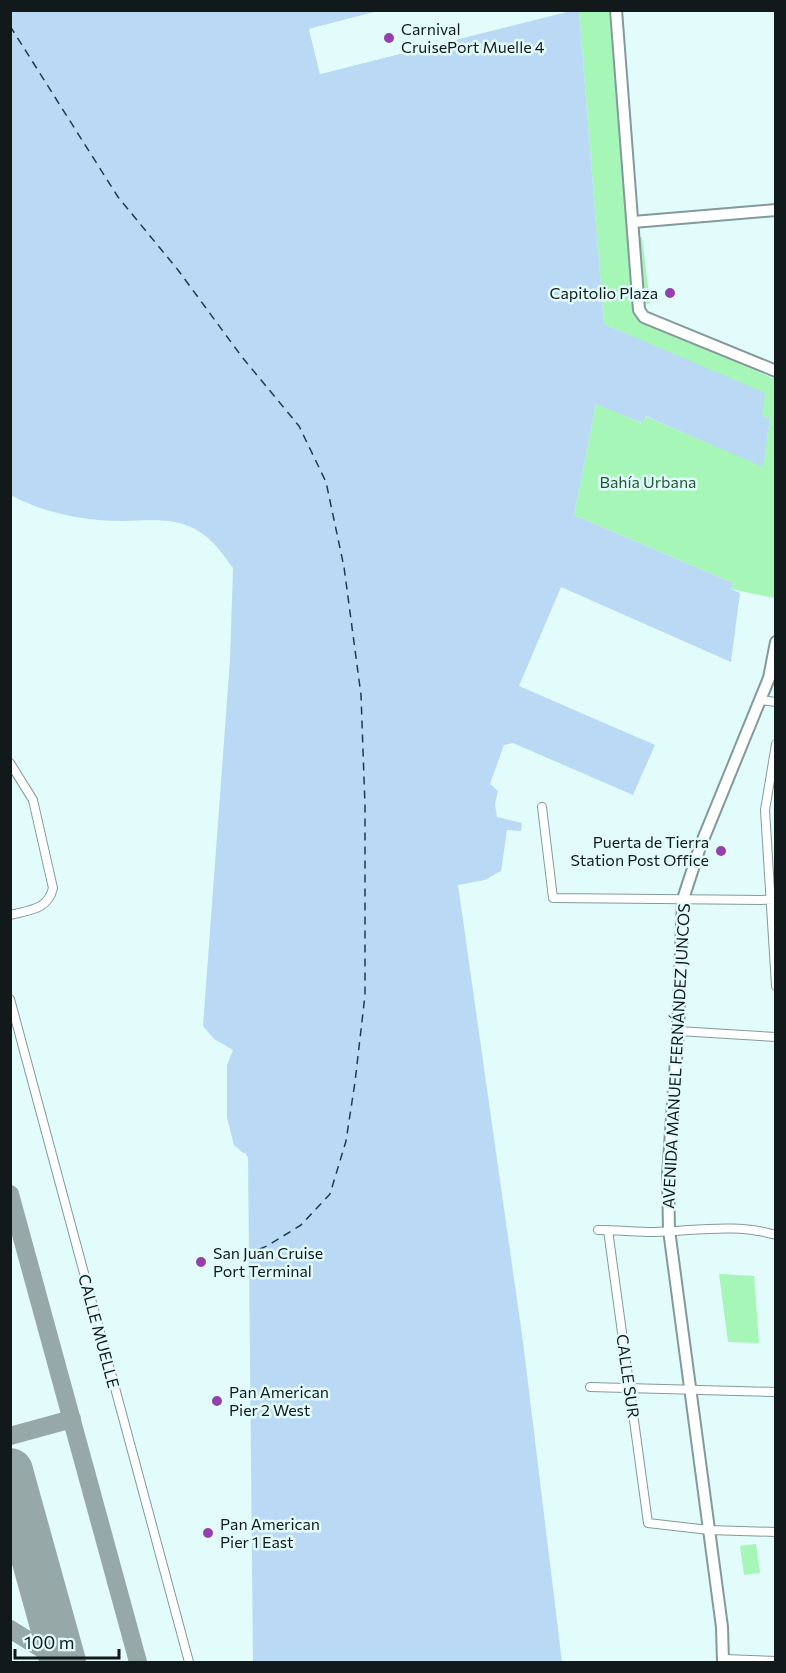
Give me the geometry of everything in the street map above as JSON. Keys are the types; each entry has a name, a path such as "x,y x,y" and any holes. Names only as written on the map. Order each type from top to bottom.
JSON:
{"main road":[{"path":"616,10 633,222 631,233 639,310 644,317 776,371"},
{"path":"633,222 776,210"},
{"name":"AVENIDA MANUEL FERNÁNDEZ JUNCOS","path":"723,1661 722,1627 669,1230 668,1175 678,1031 683,899 700,847 769,678 776,642"}],"street":[{"path":"760,700 776,702"},
{"path":"776,744 765,810 773,900 776,986"},
{"path":"10,762 33,800 53,888 50,900 45,905 10,915"},
{"path":"542,807 552,898 773,900"},
{"name":"CALLE MUELLE","path":"10,999 189,1662"},
{"path":"678,1031 776,1037"},
{"path":"598,1230 657,1232 759,1230 776,1235"},
{"name":"CALLE SUR","path":"608,1230 648,1523 709,1530"},
{"path":"590,1387 776,1392"},
{"path":"709,1530 776,1532"},
{"path":"723,1661 776,1661"}],"green space":[{"name":"Bahía Urbana","path":"579,11 609,11 635,314 643,322 775,379 774,598 731,589 733,583 574,515 596,403 641,423 644,416 763,466 770,418 762,416 634,337 604,324"},
{"path":"642,237 650,303 642,306 636,238"},
{"path":"719,1274 754,1276 759,1343 728,1342"},
{"path":"756,1544 760,1573 744,1575 740,1546"}],"water":[{"path":"11,11 379,11 309,29 320,74 568,11 579,11 604,324 765,393 762,416 770,418 763,467 645,416 642,423 596,404 574,515 733,583 731,589 740,593 731,662 561,587 519,686 655,745 633,795 513,743 504,745 490,784 498,791 495,804 497,817 522,823 521,831 507,830 501,871 485,880 458,885 523,1342 562,1662 253,1662 248,1157 234,1145 227,1118 227,1065 233,1050 214,1039 203,1026 230,660 233,568 211,541 201,532 186,525 159,521 108,521 79,518 36,507 11,495"}],"pier":[{"path":"382,10 379,13 313,31 322,70 557,10 571,11 320,74 309,29"},
{"path":"236,1153 246,1153 252,1632 250,1632 245,1158"}],"ferry route":[{"path":"10,26 118,197 178,270 242,357 299,426 326,482 344,567 361,695 365,806 365,995 355,1082 346,1141 330,1194 301,1225 267,1246 248,1254"}],"taxiway":[{"path":"10,1194 138,1662"},
{"path":"10,1436 72,1419"},
{"path":"10,1629 63,1662"}],"runway":[{"path":"10,1471 63,1662"}],"place":[{"name":"Carnival CruisePort Muelle 4","path":"389,38"},
{"name":"Capitolio Plaza","path":"670,293"},
{"name":"Puerta de Tierra Station Post Office","path":"721,851"},
{"name":"San Juan Cruise Port Terminal","path":"201,1262"},
{"name":"Pan American Pier 2 West","path":"217,1401"},
{"name":"Pan American Pier 1 East","path":"208,1533"}]}
